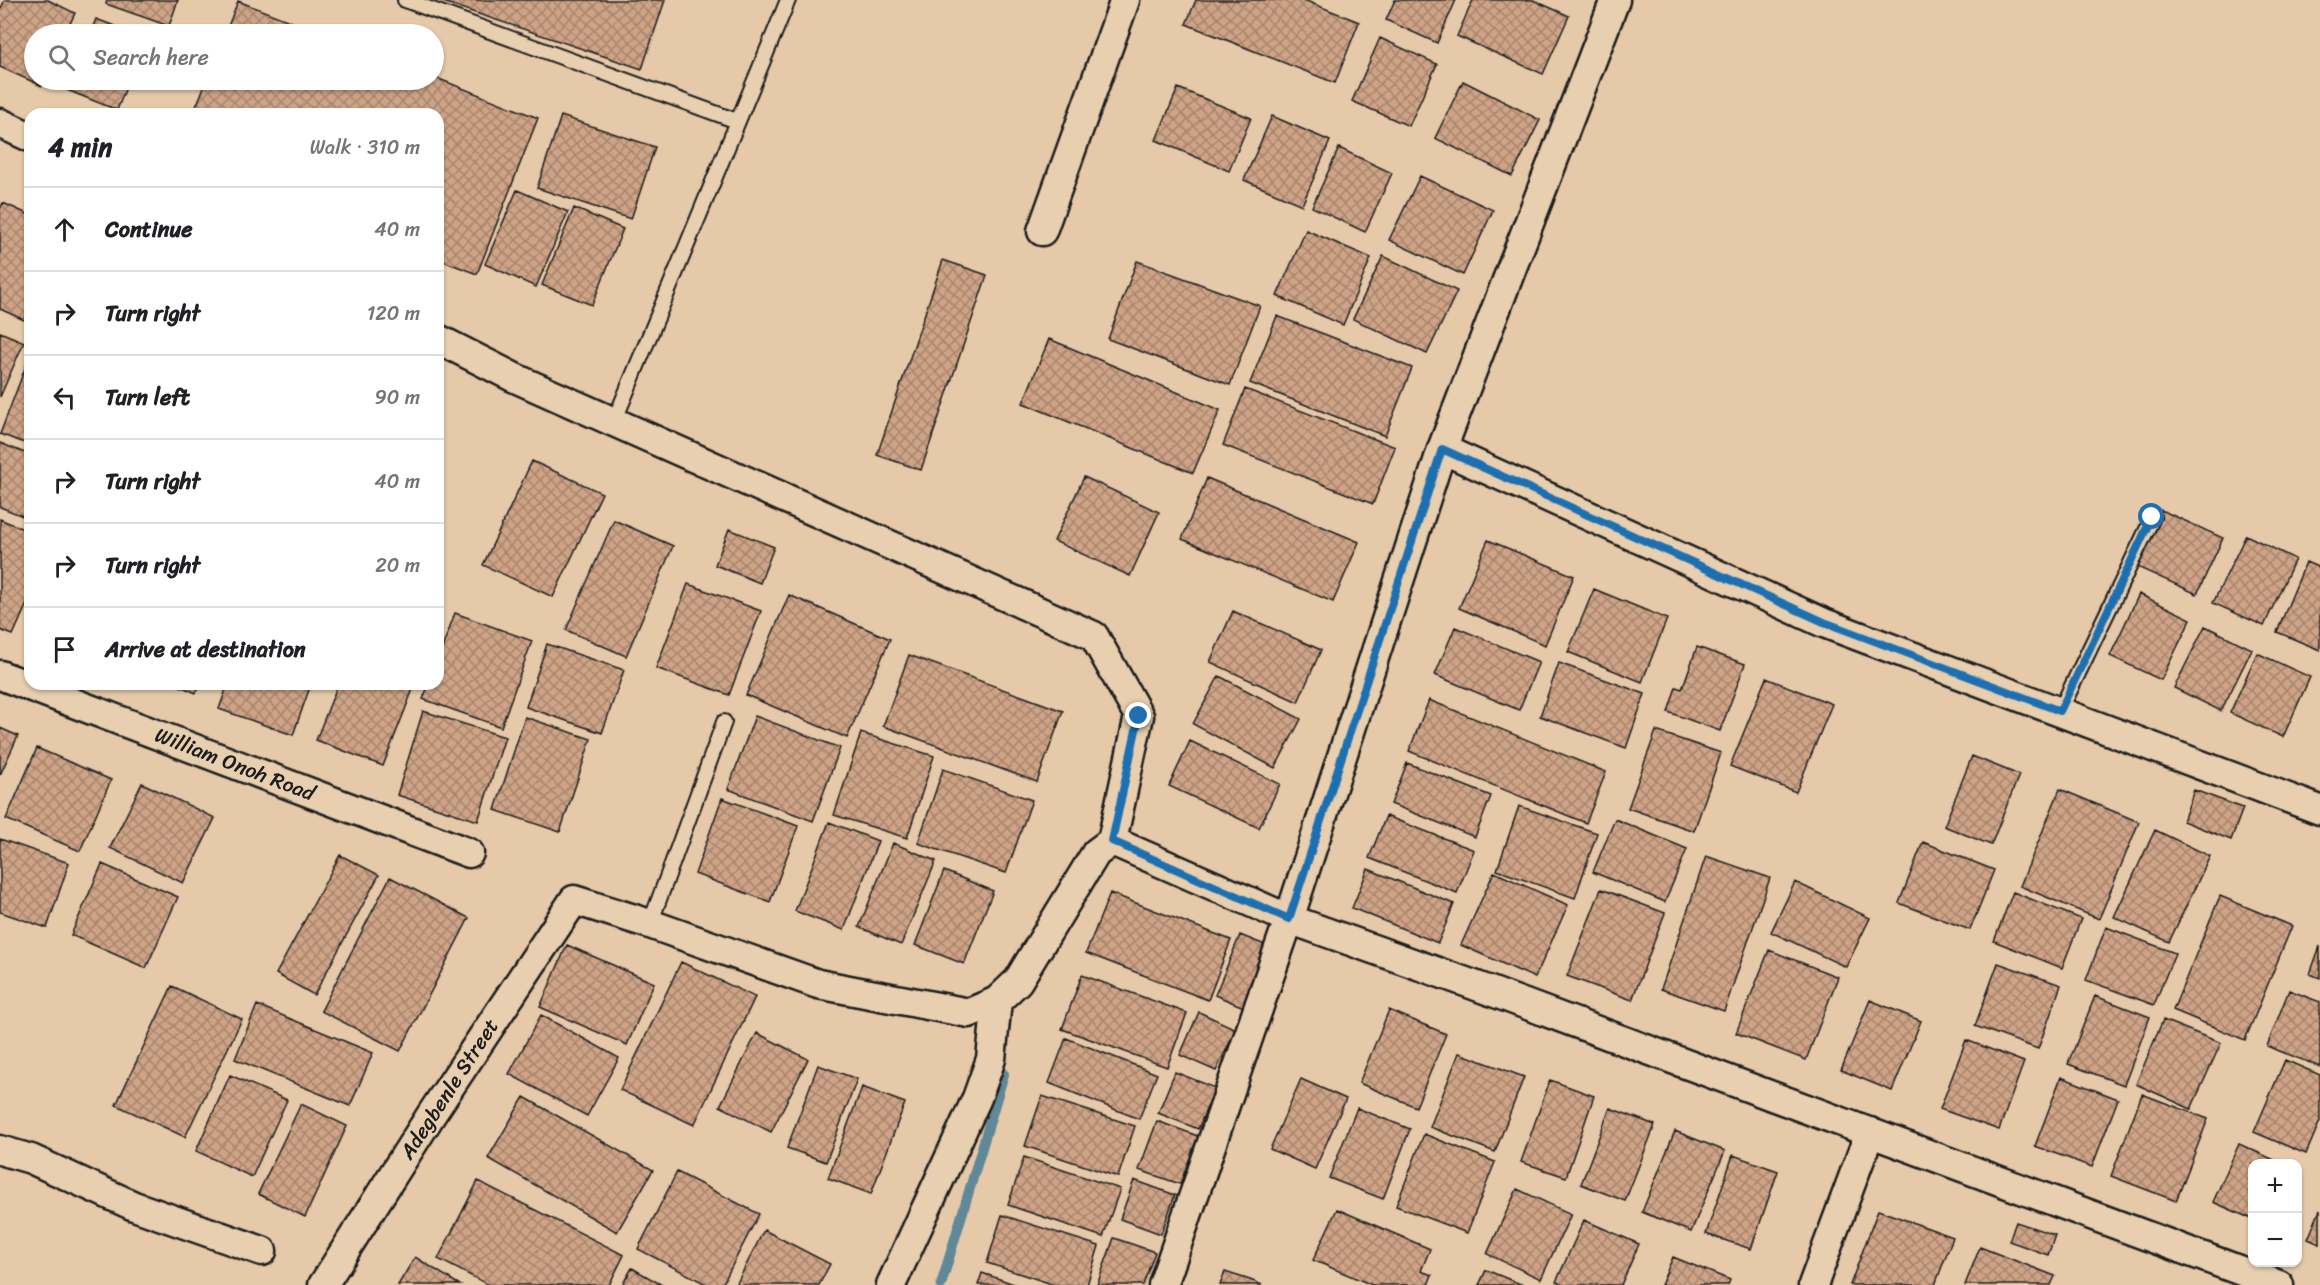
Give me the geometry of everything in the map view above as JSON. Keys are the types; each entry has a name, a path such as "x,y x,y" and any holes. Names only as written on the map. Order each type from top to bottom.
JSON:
{"street":[{"path":"1042,231 1125,0"},
{"path":"1163,1285 1289,919 1442,449 1615,0"},
{"path":"0,123 24,134"},
{"path":"444,342 513,377 1094,636 1139,716 1112,841 1096,853 1018,981 997,1001 969,1013 818,984 650,924"},
{"path":"1442,449 1824,622 2320,810"},
{"name":"William Onoh Road","path":"0,675 24,684"},
{"name":"William Onoh Road","path":"40,690 469,853"},
{"path":"1112,841 1289,919 1485,989 2279,1285"},
{"name":"Adegbenle Street","path":"324,1282 482,1037 574,900 650,924"},
{"path":"891,1285 977,1098 991,1059 997,1001"},
{"path":"1813,1285 1870,1132"},
{"path":"0,1150 31,1159 134,1206 262,1251"}],"lane":[{"path":"405,0 737,122"},
{"path":"614,422 788,0"},
{"path":"2060,711 2152,517"},
{"path":"650,924 724,722"}],"building":[{"path":"5,0 48,0 75,13 70,24 24,24 24,78 0,67 0,10"},
{"path":"107,0 178,0 170,24 163,24 106,4"},
{"path":"437,0 665,0 642,69"},
{"path":"1196,0 1304,0 1359,22 1335,83 1186,24"},
{"path":"1395,0 1456,0 1437,43 1386,20"},
{"path":"1473,0 1533,0 1569,16 1543,74 1457,36"},
{"path":"238,1 297,24 229,24"},
{"path":"96,19 109,24 94,24"},
{"path":"1380,38 1437,64 1409,126 1352,101"},
{"path":"444,81 538,118 477,274 444,261 444,108 195,108 203,90 444,90"},
{"path":"1463,81 1540,120 1512,176 1435,138"},
{"path":"1178,88 1251,118 1229,171 1156,140"},
{"path":"67,90 125,90 118,108 112,108"},
{"path":"561,116 655,147 631,219 537,188"},
{"path":"1272,116 1330,141 1302,205 1244,180"},
{"path":"1339,148 1392,173 1365,232 1312,207"},
{"path":"1420,176 1493,210 1463,275 1389,240"},
{"path":"517,190 568,212 536,287 485,264"},
{"path":"3,203 24,212 24,320 0,309 0,209"},
{"path":"574,208 623,229 592,305 542,285"},
{"path":"1306,230 1371,258 1343,325 1277,296"},
{"path":"1383,256 1457,291 1427,354 1353,319"},
{"path":"943,260 987,275 921,470 877,455"},
{"path":"1137,261 1260,306 1230,385 1108,339"},
{"path":"1277,316 1412,368 1385,436 1250,383"},
{"path":"0,332 24,342 0,397"},
{"path":"1049,339 1220,410 1193,473 1023,403"},
{"path":"24,371 24,443 0,434"},
{"path":"1245,389 1395,447 1373,504 1223,445"},
{"path":"0,443 24,453 24,517 0,507"},
{"path":"532,461 602,493 553,597 483,565"},
{"path":"1084,477 1159,512 1130,576 1054,541"},
{"path":"1207,478 1359,542 1333,602 1182,539"},
{"path":"2161,510 2223,538 2197,594 2135,566"},
{"path":"0,519 24,529 24,610 13,635 0,630"},
{"path":"614,520 673,546 626,656 566,630"},
{"path":"729,529 774,547 760,583 715,565"},
{"path":"2246,535 2295,559 2264,626 2213,603"},
{"path":"1488,540 1574,576 1545,645 1459,608"},
{"path":"2306,562 2320,568 2320,650 2277,632"},
{"path":"688,584 761,611 729,695 656,668"},
{"path":"1594,589 1667,619 1642,682 1568,652"},
{"path":"2139,594 2191,619 2161,680 2110,656"},
{"path":"789,595 890,639 847,738 746,695"},
{"path":"1233,611 1321,650 1298,702 1210,662"},
{"path":"455,613 532,641 501,727 423,699 427,690 444,690 444,643"},
{"path":"2205,626 2252,649 2221,711 2174,688"},
{"path":"1455,627 1539,662 1519,710 1435,675"},
{"path":"547,644 624,670 602,733 526,707"},
{"path":"1697,647 1745,664 1720,731 1668,712 1676,687 1682,689"},
{"path":"2257,653 2310,677 2283,737 2230,713"},
{"path":"909,655 1063,711 1037,782 883,726"},
{"path":"1559,663 1645,694 1626,748 1540,716"},
{"path":"1219,676 1301,719 1275,768 1193,724"},
{"path":"1766,678 1832,704 1796,792 1730,766"},
{"path":"226,690 309,690 293,735 219,709"},
{"path":"336,690 413,690 383,766 316,740"},
{"path":"1429,700 1606,772 1586,823 1409,751"},
{"path":"423,711 505,737 478,821 397,795"},
{"path":"755,716 840,748 813,821 728,789"},
{"path":"525,717 591,739 560,832 495,810"},
{"path":"0,728 18,736 0,775"},
{"path":"1656,731 1721,753 1694,831 1628,808"},
{"path":"861,733 934,756 907,838 834,815"},
{"path":"1190,741 1280,784 1259,828 1169,786"},
{"path":"37,748 111,780 80,851 6,819"},
{"path":"1972,756 2019,775 1991,845 1944,826"},
{"path":"1407,763 1491,796 1475,837 1391,804"},
{"path":"943,769 1032,800 1006,873 918,843"},
{"path":"142,783 215,818 183,883 110,848"},
{"path":"2060,789 2139,822 2099,919 2020,886"},
{"path":"2194,790 2243,808 2231,840 2183,821"},
{"path":"722,798 798,826 770,902 695,874"},
{"path":"1519,806 1597,833 1575,898 1497,870"},
{"path":"1386,816 1474,850 1457,893 1369,858"},
{"path":"1615,819 1687,849 1665,902 1593,872"},
{"path":"829,822 878,841 844,930 795,911"},
{"path":"2155,830 2210,856 2169,942 2114,917"},
{"path":"0,839 69,863 47,928 0,912"},
{"path":"1923,842 1994,870 1970,930 1899,903"},
{"path":"893,843 936,861 901,945 859,927"},
{"path":"340,855 379,875 314,995 276,974"},
{"path":"1706,856 1770,878 1724,1011 1661,989"},
{"path":"102,864 178,897 146,968 71,935"},
{"path":"1368,869 1454,904 1438,943 1352,908"},
{"path":"944,871 993,891 964,964 915,945"},
{"path":"1494,872 1568,905 1535,978 1461,945"},
{"path":"390,877 469,918 400,1051 321,1011"},
{"path":"1795,882 1870,918 1846,967 1771,932"},
{"path":"1601,889 1665,913 1632,1000 1567,976"},
{"path":"2013,892 2081,919 2062,968 1994,941"},
{"path":"1110,893 1231,940 1208,1000 1086,953"},
{"path":"2220,896 2292,926 2245,1040 2173,1010"},
{"path":"2106,927 2175,953 2154,1005 2086,980"},
{"path":"1240,935 1270,947 1246,1008 1215,995"},
{"path":"567,945 654,983 627,1045 540,1007"},
{"path":"2320,946 2320,978 2310,974"},
{"path":"1769,950 1838,977 1806,1060 1736,1033"},
{"path":"681,962 755,997 694,1125 620,1090"},
{"path":"1998,963 2061,985 2038,1049 1975,1026"},
{"path":"1082,975 1187,1013 1167,1067 1062,1029"},
{"path":"172,986 242,1019 185,1137 116,1105"},
{"path":"2289,990 2320,1002 2320,1067 2267,1046"},
{"path":"2095,996 2150,1017 2124,1085 2068,1064"},
{"path":"1870,1000 1921,1021 1892,1091 1841,1070"},
{"path":"257,1005 373,1053 350,1106 235,1059"},
{"path":"1389,1010 1446,1034 1416,1107 1359,1083"},
{"path":"1199,1012 1236,1029 1216,1071 1180,1055"},
{"path":"541,1015 619,1058 587,1116 509,1074"},
{"path":"2163,1020 2221,1043 2191,1109 2136,1084"},
{"path":"757,1033 808,1059 771,1132 720,1106"},
{"path":"1066,1038 1157,1074 1139,1119 1049,1083"},
{"path":"1966,1040 2024,1062 1999,1130 1940,1109"},
{"path":"1459,1053 1524,1077 1495,1152 1430,1127"},
{"path":"2285,1060 2320,1075 2320,1121 2306,1154 2254,1132"},
{"path":"818,1065 857,1079 826,1162 787,1148"},
{"path":"1175,1072 1215,1088 1198,1129 1158,1113"},
{"path":"230,1075 287,1100 252,1177 196,1151"},
{"path":"2061,1077 2118,1099 2092,1167 2035,1146"},
{"path":"1301,1079 1346,1099 1315,1169 1270,1149"},
{"path":"1550,1080 1594,1096 1566,1177 1521,1162"},
{"path":"862,1087 905,1103 871,1194 828,1178"},
{"path":"2142,1094 2208,1119 2176,1201 2111,1176"},
{"path":"1042,1096 1135,1126 1118,1177 1025,1146"},
{"path":"524,1097 653,1170 617,1232 488,1158"},
{"path":"301,1104 347,1126 305,1217 258,1194"},
{"path":"1357,1108 1410,1129 1383,1199 1329,1178"},
{"path":"1610,1108 1655,1125 1625,1201 1581,1184"},
{"path":"1157,1121 1198,1136 1180,1184 1139,1170"},
{"path":"1675,1131 1725,1151 1691,1232 1642,1212"},
{"path":"1424,1134 1495,1162 1467,1233 1396,1206"},
{"path":"2239,1144 2272,1159 2248,1159 2248,1217 2213,1202"},
{"path":"1733,1155 1778,1171 1751,1249 1706,1234"},
{"path":"1024,1157 1120,1189 1103,1237 1008,1205"},
{"path":"677,1172 759,1214 722,1285 708,1285 638,1249"},
{"path":"1134,1180 1175,1195 1161,1234 1120,1219"},
{"path":"478,1181 624,1255 609,1285 489,1285 438,1259"},
{"path":"1517,1189 1571,1214 1541,1279 1487,1254"},
{"path":"1337,1209 1430,1249 1421,1271 1432,1275 1428,1285 1372,1285 1313,1260"},
{"path":"1878,1210 1953,1237 1935,1285 1850,1285"},
{"path":"2320,1210 2320,1244 2308,1239"},
{"path":"1002,1215 1099,1246 1087,1285 1055,1285 987,1263"},
{"path":"1584,1220 1639,1244 1621,1285 1563,1285 1556,1282"},
{"path":"2016,1222 2055,1235 2048,1255 2009,1241"},
{"path":"764,1230 830,1264 819,1285 736,1285"},
{"path":"1114,1238 1155,1252 1143,1285 1097,1285"},
{"path":"1980,1247 2055,1276 2051,1285 1965,1285"},
{"path":"415,1257 460,1285 398,1285"},
{"path":"1673,1257 1730,1280 1728,1285 1661,1285"},
{"path":"632,1268 662,1285 622,1285"},
{"path":"1486,1270 1523,1285 1479,1285"},
{"path":"1225,1272 1250,1280 1262,1285 1220,1285"},
{"path":"982,1273 1017,1285 978,1285"}],"waterway":[{"path":"941,1285 1004,1074"}],"route":[{"path":"1139,716 1112,841 1162,861 1289,919 1442,449 1824,622 2060,711 2152,517"}]}
